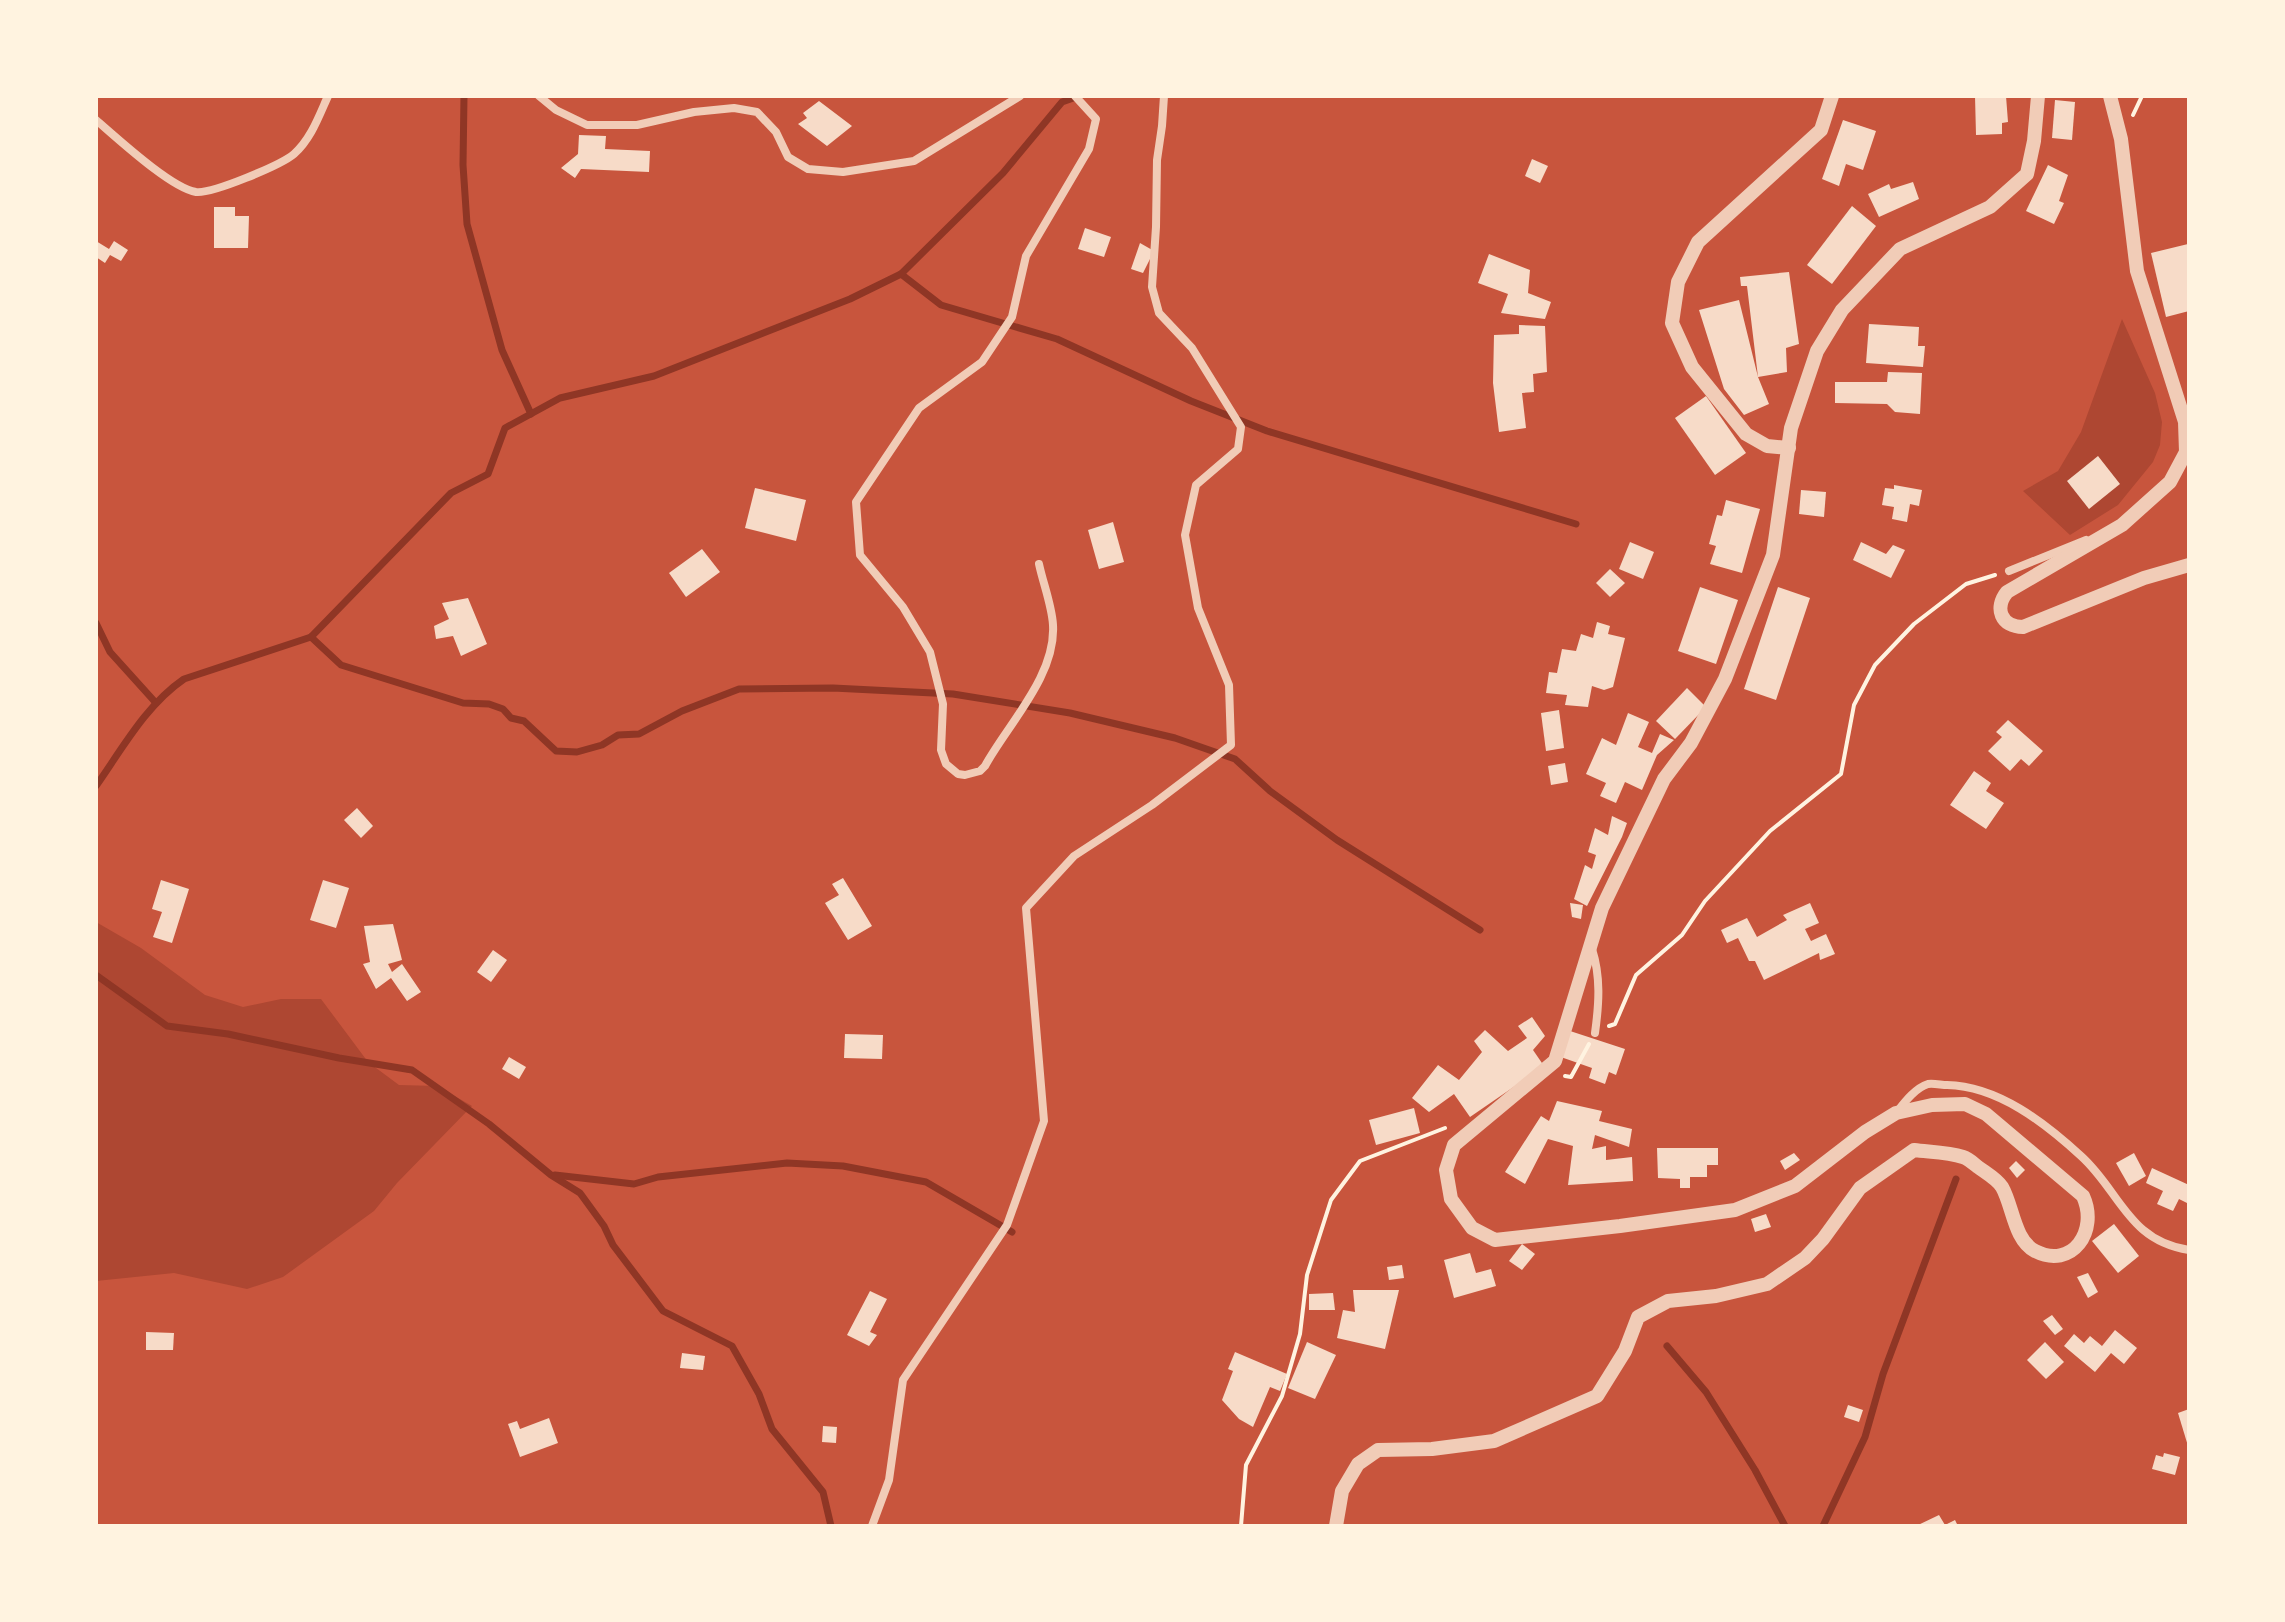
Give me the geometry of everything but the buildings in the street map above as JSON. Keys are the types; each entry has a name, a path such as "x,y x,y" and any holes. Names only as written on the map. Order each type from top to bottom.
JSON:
{"street":[{"path":"96,120 164,176 197,192 230,184 293,155 309,137 328,96"},
{"path":"539,96 556,110 587,125 637,125 694,112 734,108 757,112 776,132 788,157 808,169 843,172 914,161 1020,96"},
{"path":"1039,564 1053,625 1050,650 1036,688 985,766 973,774 958,774 942,757 943,704 930,652 903,607 860,555 856,502 919,408 982,362 1012,317 1026,256 1089,149 1096,119 1075,96"},
{"path":"872,1526 889,1480 903,1380 1007,1225 1044,1121 1026,908 1074,856 1152,805 1231,745 1229,685 1198,608 1185,535 1196,485 1238,449 1241,427 1192,348 1159,313 1152,287 1157,160 1164,96"},
{"path":"1789,448 1767,446 1746,434 1692,367 1672,323 1678,282 1698,242 1763,179 1821,130 1832,96"},
{"path":"1336,1526 1342,1491 1358,1464 1378,1450 1432,1449 1494,1441 1597,1396 1625,1351 1638,1317 1668,1301 1716,1296 1767,1284 1805,1258 1823,1239 1860,1188 1914,1150 1965,1157 2001,1185 2024,1243 2034,1251 2059,1255 2080,1243 2090,1220 2083,1196 1986,1114 1965,1104 1932,1105 1896,1113 1865,1132 1795,1186 1735,1210 1495,1240 1472,1228 1451,1199 1446,1170 1454,1145 1555,1061 1602,908 1664,779 1691,743 1725,679 1773,555 1791,428 1817,351 1842,310 1900,249 1990,207 2027,174 2038,96"},
{"path":"2110,96 2121,139 2137,271 2185,422 2188,452 2170,482 2122,525 2007,592 2000,603 2000,610 2010,626 2023,627 2144,578 2189,565"},
{"path":"2009,571 2122,525"},
{"path":"1591,945 1598,970 1599,1008 1595,1033"},
{"path":"1896,1113 1908,1098 1927,1084 1954,1085 2018,1107 2082,1157 2123,1211 2143,1231 2169,1247 2189,1250"}],"path":[{"path":"1542,1074 1571,1077 1595,1033 1615,1024 1636,975 1682,935 1705,901 1770,831 1841,774 1854,705 1875,665 1914,624 1966,584 2009,571"},
{"path":"1241,1526 1246,1465 1282,1396 1300,1334 1307,1275 1331,1200 1360,1161 1460,1123 1477,1123"}],"shaded area":[{"path":"2122,319 2155,393 2162,422 2160,445 2153,462 2118,505 2070,535 2023,491 2058,471 2081,432"},
{"path":"96,922 141,948 205,995 243,1007 281,999 321,999 368,1062 399,1085 437,1086 472,1106 374,1211 283,1277 247,1289 174,1273 96,1281"}],"waterway":[{"path":"464,96 463,165 467,224 502,350 531,414"},
{"path":"96,786 146,715 184,679 311,637 451,493 488,474 505,428 560,398 654,376 850,299 901,274 1003,173 1062,102 1079,96"},
{"path":"901,274 941,305 1057,339 1191,401 1267,431 1576,524"},
{"path":"96,623 110,652 156,703"},
{"path":"311,637 341,665 463,703 489,704 503,709 511,718 524,721 556,751 577,752 602,745 618,735 639,734 682,711 739,689 833,688 953,694 1070,713 1175,738 1235,759 1270,791 1337,840 1480,930"},
{"path":"96,975 167,1026 228,1034 412,1070 489,1124 551,1175 580,1193 604,1226 613,1245 663,1311 732,1346 759,1394 772,1429 823,1492 831,1526"},
{"path":"555,1175 634,1184 658,1177 787,1163 843,1166 926,1182 1012,1232"},
{"path":"1823,1526 1865,1437 1883,1374 1956,1179"},
{"path":"1667,1346 1706,1392 1755,1470 1785,1526"}]}
